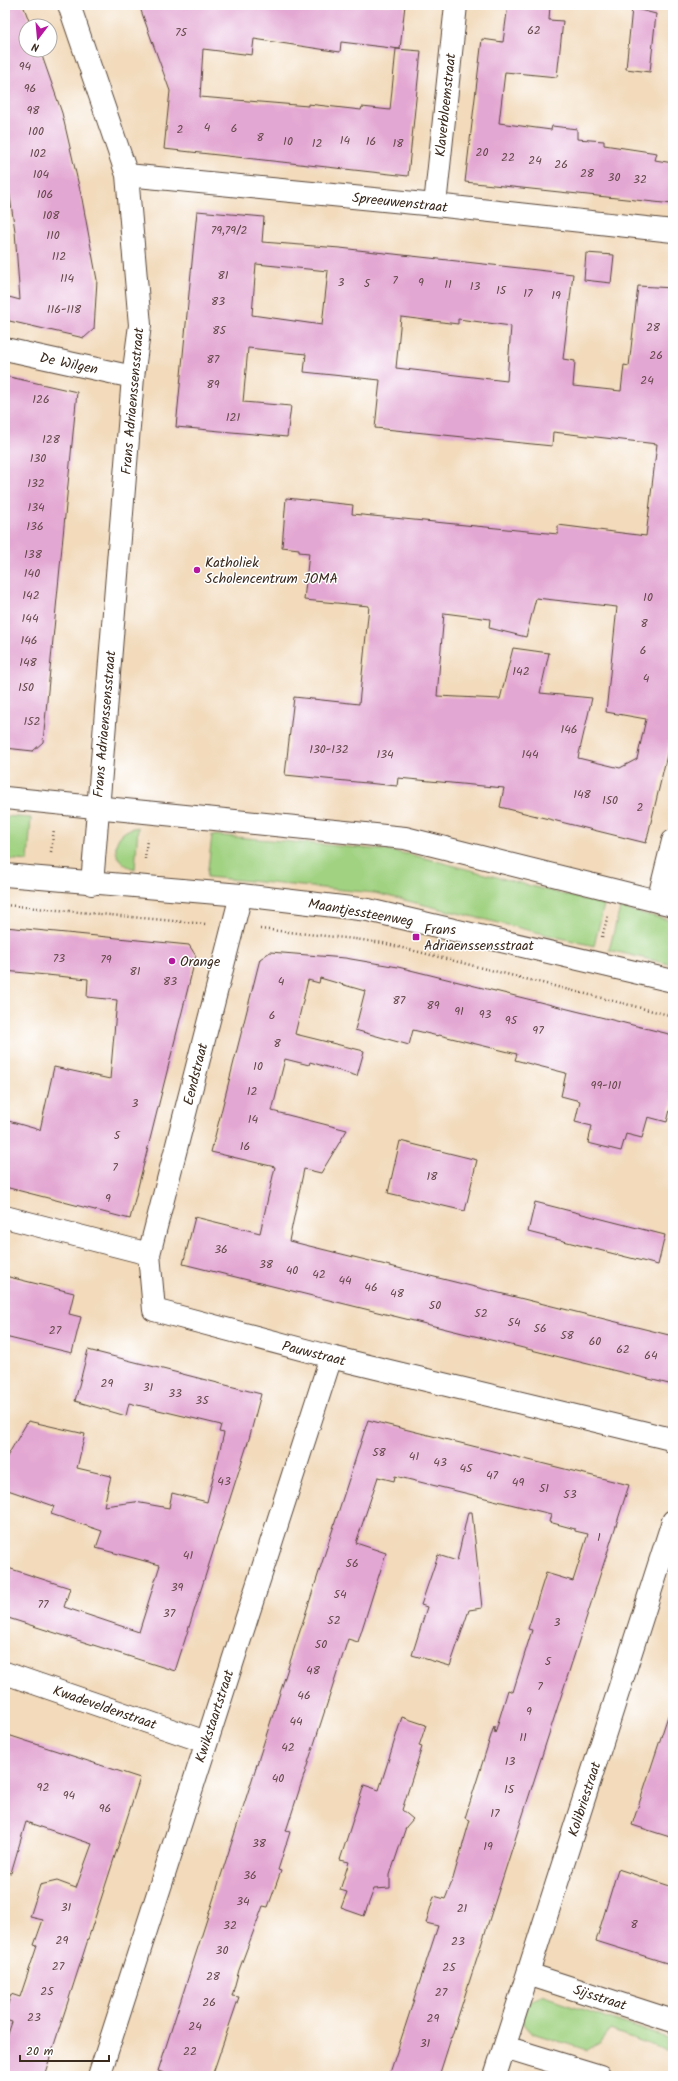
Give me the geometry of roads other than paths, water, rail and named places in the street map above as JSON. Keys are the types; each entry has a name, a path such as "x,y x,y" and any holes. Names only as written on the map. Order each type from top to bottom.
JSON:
{"street":[{"name":"Frans Adriaenssensstraat","path":"69,5 127,175 140,325 133,377 98,806"},
{"name":"Klaverbloemstraat","path":"435,205 456,5"},
{"name":"Spreeuwenstraat","path":"127,175 435,205 673,231"},
{"name":"De Wilgen","path":"5,349 133,377"},
{"path":"5,798 98,806 405,838 666,903 673,841"},
{"path":"92,884 98,806"},
{"name":"Maantjessteenweg","path":"5,875 92,884 241,895 368,910 673,981"},
{"name":"Eendstraat","path":"149,1254 241,895"},
{"path":"5,1217 149,1254"},
{"name":"Pauwstraat","path":"149,1254 154,1310 331,1357 671,1439 673,1442"},
{"name":"Kwikstaartstraat","path":"99,2076 331,1357"},
{"name":"Kolibriestraat","path":"496,2076 673,1521"},
{"name":"Kwadeveldenstraat","path":"5,1673 206,1742"},
{"name":"Sijsstraat","path":"528,1974 673,2021"},
{"path":"505,2047 600,2076"}],"place":[{"name":"Katholiek Scholencentrum JOMA","path":"197,570"},
{"name":"Frans Adriaenssensstraat","path":"416,937"},
{"name":"Orange","path":"172,961"}]}
